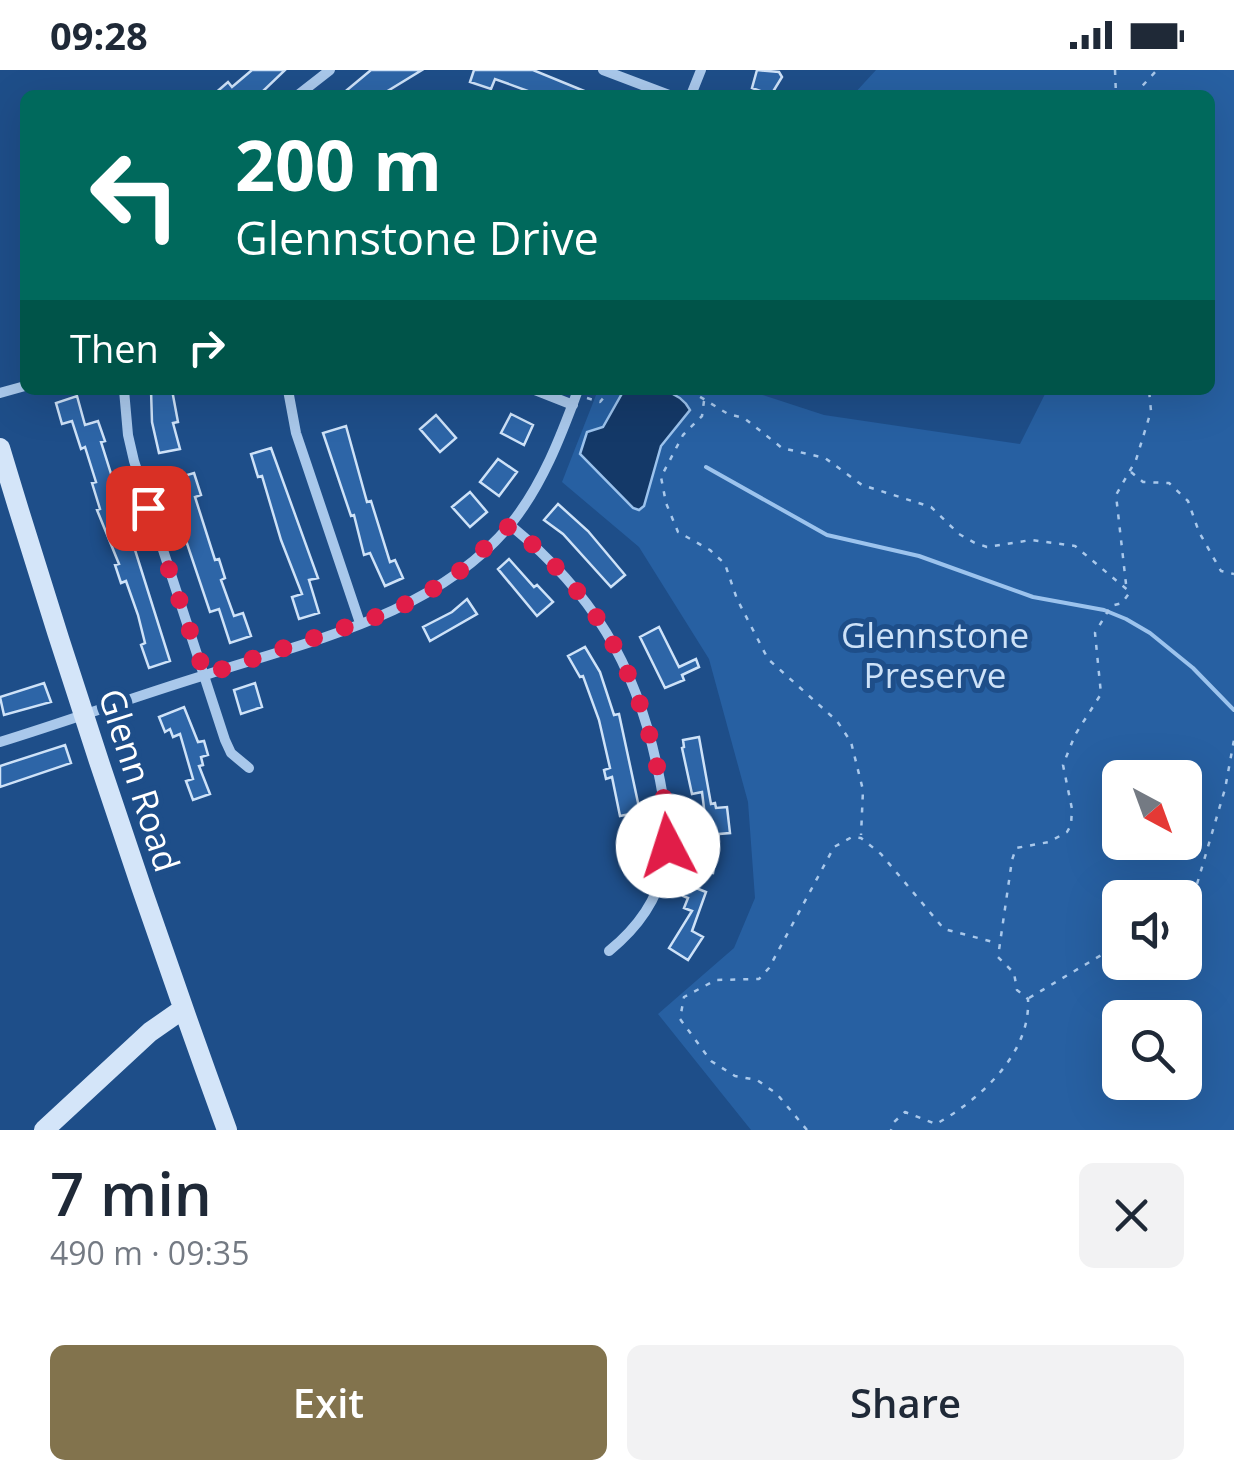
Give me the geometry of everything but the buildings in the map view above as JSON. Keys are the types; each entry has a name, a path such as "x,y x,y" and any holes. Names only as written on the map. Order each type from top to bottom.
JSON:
{"street":[{"path":"603,70 656,90"},
{"path":"303,90 322,72"},
{"path":"125,395 134,461 225,740 248,768"},
{"path":"289,395 296,434 360,622"},
{"path":"548,395 573,405"},
{"path":"0,742 393,611 451,579 510,525 526,504 581,395"},
{"name":"Glenn Road","path":"0,448 85,716 227,1130"},
{"path":"510,525 558,568 596,615 629,673 648,726 666,806 666,866 642,918 608,951"},
{"path":"44,1130 150,1032 183,1009"}],"path":[{"path":"1139,90 1157,70"},
{"path":"584,395 600,402 606,395"},
{"path":"696,395 728,414 744,418 782,448 825,458 862,485 931,507 959,534 975,543 987,546 1031,540 1075,546 1130,592 1128,598 1111,606 1094,633 1101,694 1075,735 1064,765 1071,824 1066,832 1049,842 1016,848 998,957 1014,973 1017,990 1028,999"},
{"path":"1126,586 1116,496 1136,460 1150,411 1149,395"},
{"path":"704,400 702,416 683,435 661,478 666,503 678,532 710,550 725,564 736,599 768,658 837,721 850,742 863,790 861,838"},
{"path":"1129,470 1143,482 1169,483 1188,501 1199,532 1221,570 1234,574"},
{"path":"1198,880 1225,790 1234,740"},
{"path":"807,1130 776,1094 757,1080 735,1076 711,1062 680,1019 684,997 716,980 758,979 769,968 834,847 852,837 861,838 881,854 944,929 998,943"},
{"path":"1028,999 1102,955"},
{"path":"891,1130 906,1112 936,1124 969,1101 1002,1069 1023,1040 1028,999"}],"green space":[{"name":"Glennstone Preserve","path":"876,70 1234,70 1234,1130 751,1130 658,1014 734,948 755,898 748,802 709,659 639,547 562,482 596,395 762,395 824,415 1020,444 1044,395 1215,395 1215,90 858,90"}],"shaded area":[{"path":"621,395 675,395 690,410 661,446 644,506 639,510 580,454 587,432 603,427"}],"waterway":[{"path":"706,467 827,535 919,556 1033,597 1104,610 1126,619 1193,668 1234,710"}],"route":[{"path":"148,508 205,675 393,611 451,579 510,525 572,584 618,650 648,726 666,806 668,846"}]}
